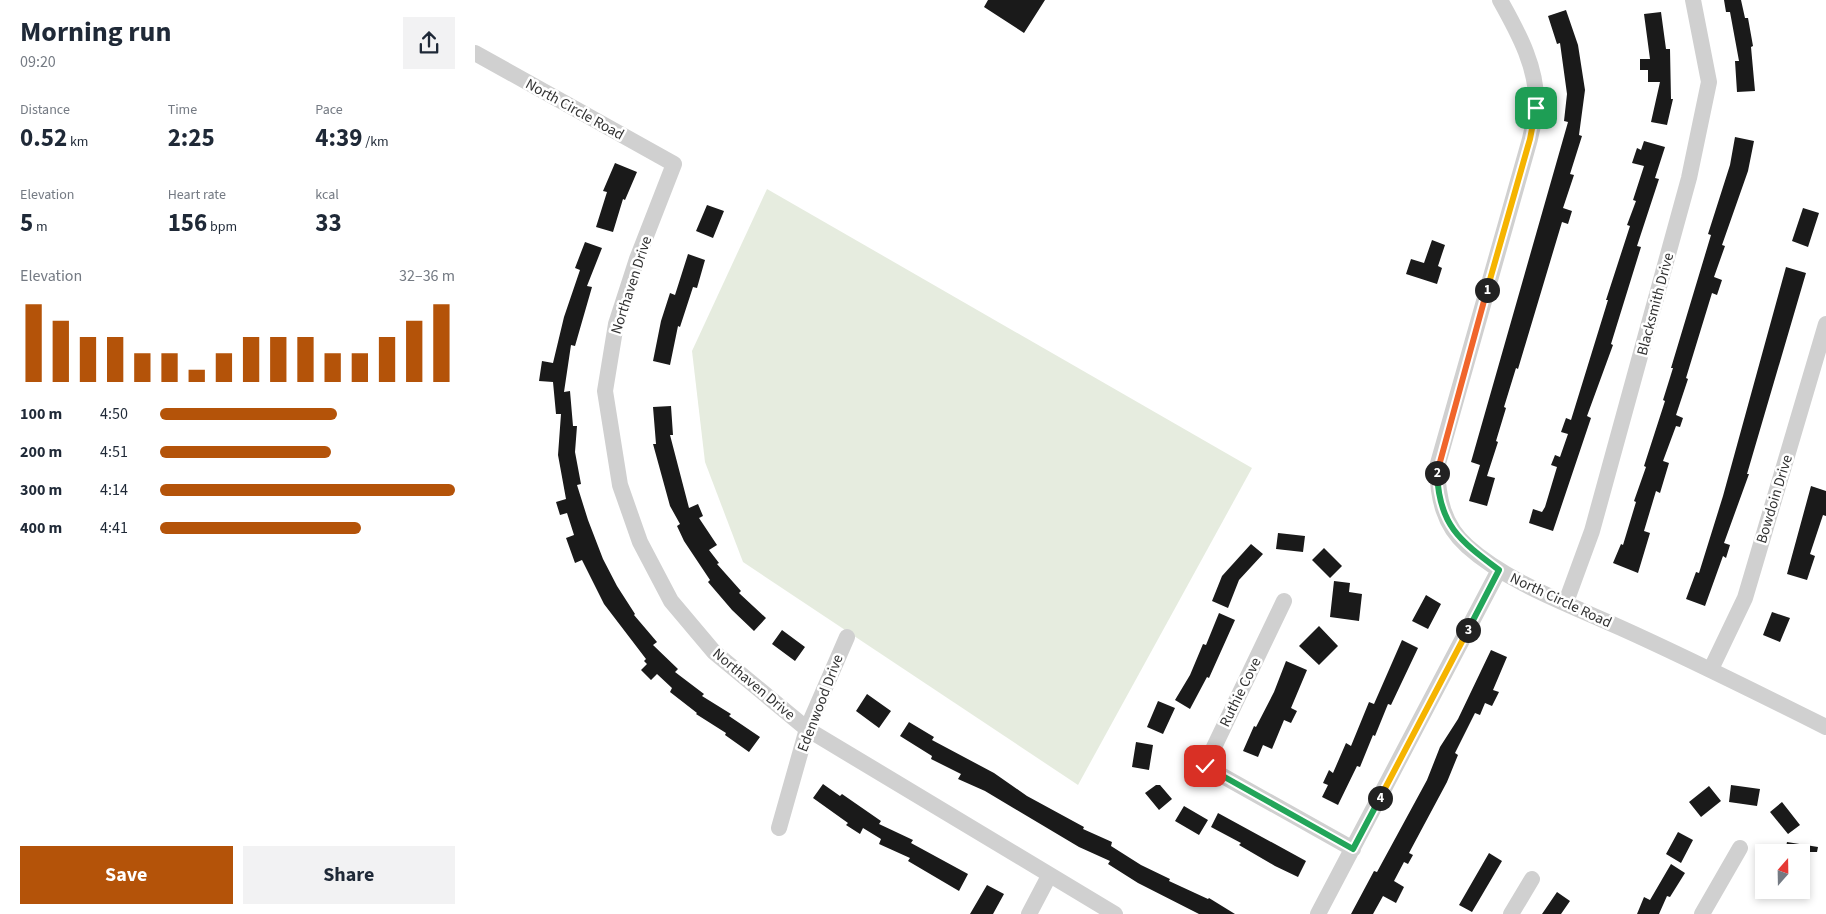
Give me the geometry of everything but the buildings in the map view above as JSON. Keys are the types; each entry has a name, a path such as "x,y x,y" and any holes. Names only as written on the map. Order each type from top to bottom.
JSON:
{"street":[{"name":"North Circle Road","path":"1500,0 1518,32 1533,74 1536,108 1530,139 1437,467 1438,494 1446,519 1466,545 1499,570 1711,669 1826,728"},
{"name":"Blacksmith Drive","path":"1566,602 1592,532 1689,178 1709,82 1693,0"},
{"name":"North Circle Road","path":"475,53 674,164"},
{"name":"Northaven Drive","path":"674,164 637,259 616,324 605,391 620,485 640,542 671,601 714,652 807,729 1115,914"},
{"name":"Bowdoin Drive","path":"1711,669 1745,598 1826,324"},
{"path":"1317,914 1499,570"},
{"name":"Ruthie Cove","path":"1284,601 1205,766 1353,849"},
{"name":"Edenwood Drive","path":"779,828 807,729 847,637"},
{"path":"1702,914 1740,848"},
{"path":"1029,914 1049,876"},
{"path":"1511,914 1532,879"}],"shaded area":[{"path":"767,189 1252,468 1078,785 743,562 705,462 692,351"}],"route":[{"path":"1205,766 1353,849 1499,570 1466,545 1446,519 1438,494 1437,467 1530,139 1536,108"}]}
